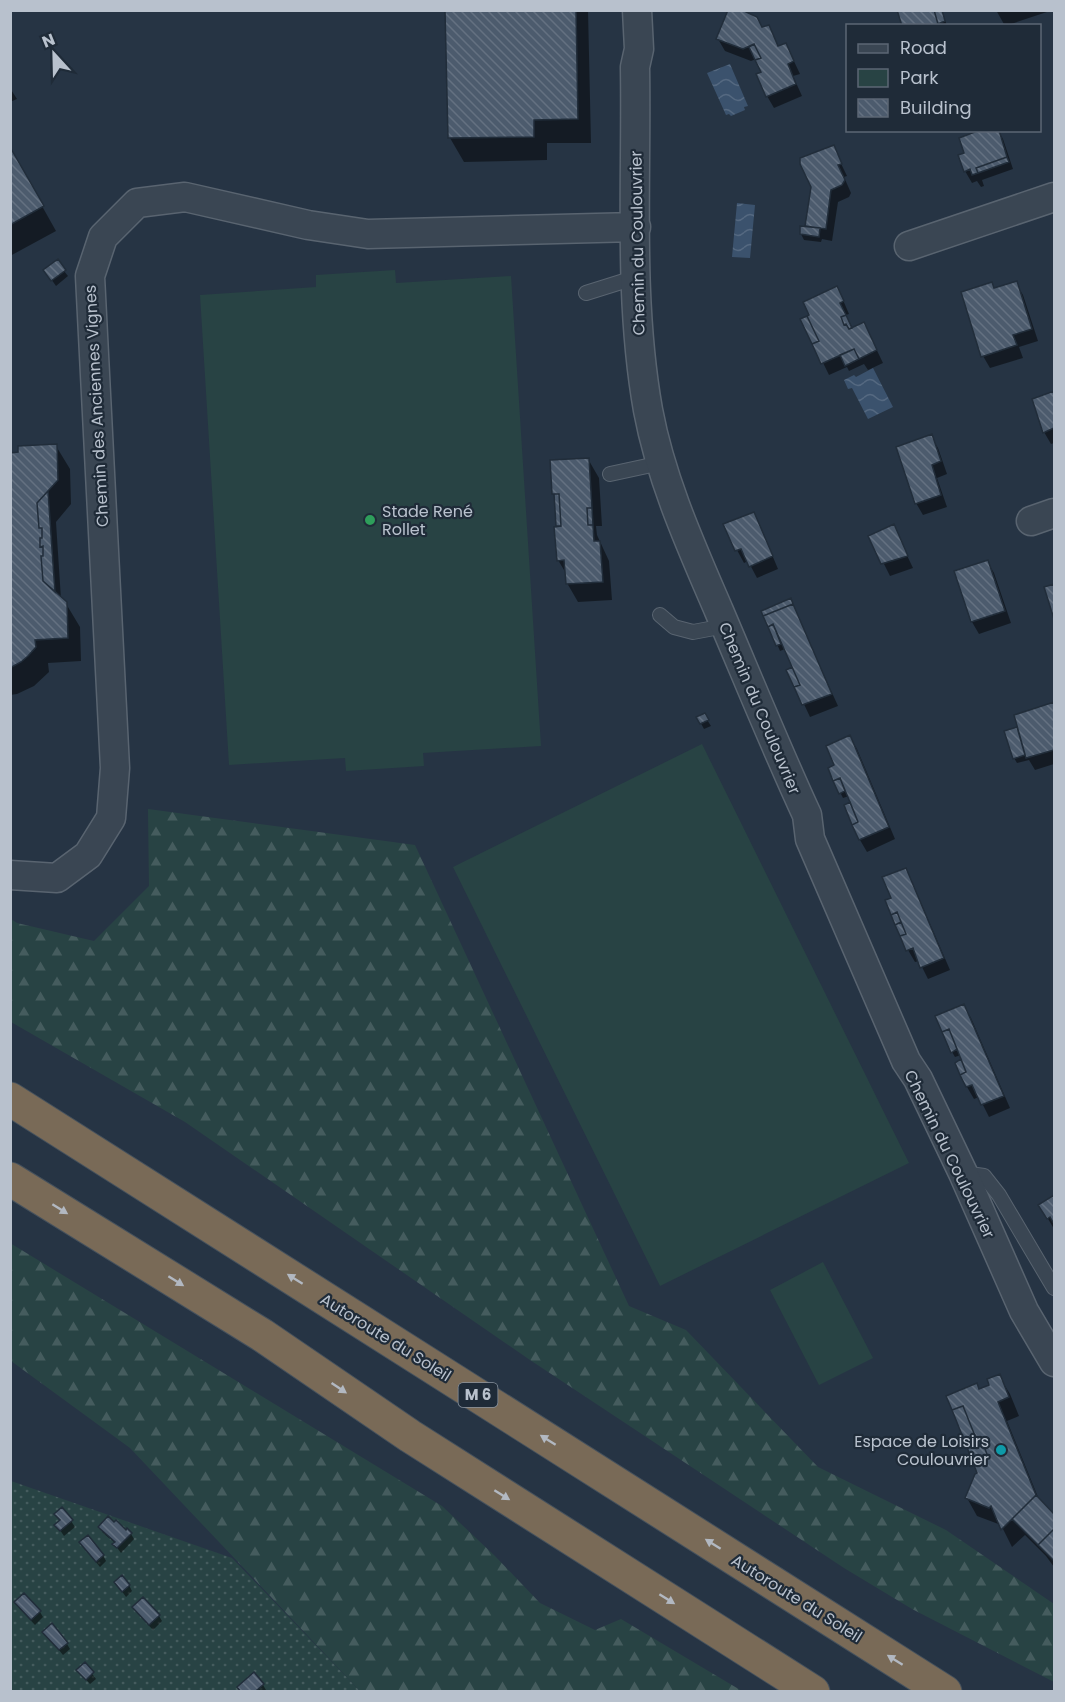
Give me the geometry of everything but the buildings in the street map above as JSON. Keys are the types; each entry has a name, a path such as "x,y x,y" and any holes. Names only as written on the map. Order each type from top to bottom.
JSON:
{"highway":[{"name":"Autoroute du Soleil","path":"10,1099 945,1692"},
{"path":"10,1179 262,1335 410,1436 813,1692"}],"street":[{"name":"Chemin du Coulouvrier","path":"637,10 639,49 635,66 639,336 646,395 661,463 678,512 725,626 807,815 810,840 840,911 906,1061 918,1079 963,1173 1024,1311 1054,1362"},
{"name":"Chemin des Anciennes Vignes","path":"10,875 57,878 88,855 111,818 115,768 90,276 103,237 137,203 185,197 308,225 368,234 636,227"},
{"path":"909,246 1054,197"}],"lane":[{"path":"586,293 637,277"},
{"path":"610,474 661,463"},
{"path":"660,615 674,627 693,632 725,626"},
{"path":"963,1173 984,1176 999,1194 1054,1288"}],"green space":[{"name":"Stade René Rollet","path":"395,270 396,283 511,276 541,746 423,753 424,766 346,771 345,758 229,765 200,295 316,287 316,275"},
{"path":"702,744 909,1163 660,1286 453,867"},
{"path":"148,809 415,845 629,1306 686,1330 818,1467 946,1530 1054,1604 1054,1682 912,1609 844,1568 530,1360 185,1122 11,1022 11,919 17,923 94,941 149,886"},
{"path":"10,1243 442,1506 540,1603 595,1630 621,1619 742,1691 360,1691 130,1448 11,1361"},
{"path":"823,1262 873,1358 819,1385 770,1290"},
{"path":"11,1481 232,1558 360,1691 11,1692"}],"water":[{"path":"730,64 748,106 744,107 745,110 731,116 726,115 707,73"},
{"path":"737,203 755,205 750,258 732,257"},
{"path":"873,368 893,407 868,419 852,388 848,389 844,380 854,375 856,377"}],"place":[{"name":"Stade René Rollet","path":"370,520"},
{"name":"Espace de Loisirs Coulouvrier","path":"1001,1450"}]}
